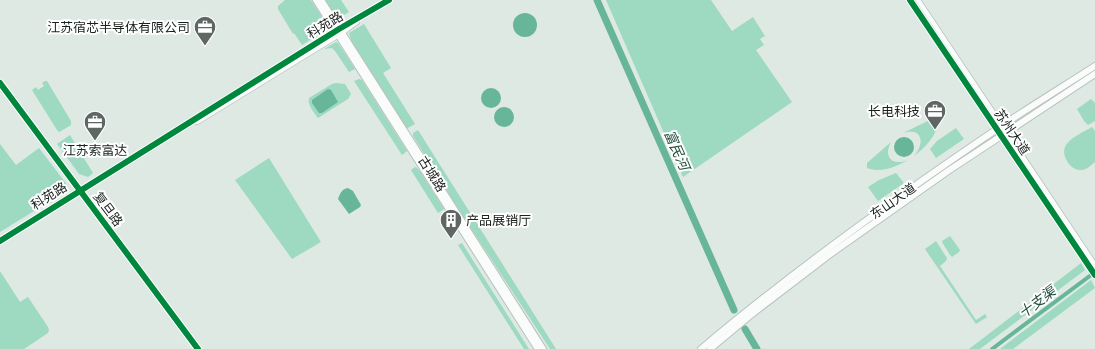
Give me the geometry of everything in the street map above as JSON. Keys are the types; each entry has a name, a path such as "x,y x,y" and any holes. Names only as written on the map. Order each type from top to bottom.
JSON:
{"main road":[{"name":"古城路","path":"316,0 339,32 543,349"},
{"name":"古城路","path":"321,0 339,32 538,349"},
{"name":"东山大道","path":"701,349 740,316 869,218 1000,128 1095,66"},
{"name":"东山大道","path":"710,349 752,314 829,255 948,171 1095,74"}],"street":[{"name":"科苑路","path":"0,241 389,0"},
{"name":"苏州大道","path":"910,0 1000,128"},
{"name":"苏州大道","path":"918,0 1095,275"},
{"name":"复旦路","path":"0,83 198,349"},
{"name":"苏州大道","path":"1004,134 1095,265"},
{"name":"科苑路","path":"0,244 80,191"}],"shaded area":[{"path":"285,0 311,0 327,25 327,29 302,45 294,33 293,34 278,9 278,6"},
{"path":"325,0 341,0 349,12 341,17 334,13"},
{"path":"606,0 711,0 732,31 753,17 765,36 760,39 764,45 756,50 792,102 683,177"},
{"path":"525,13 533,17 537,25 533,33 525,37 517,33 513,25 517,17"},
{"path":"364,24 391,68 383,73 415,124 406,129 350,37 349,33"},
{"path":"336,42 355,69 349,72 332,48 324,49"},
{"path":"359,79 362,80 407,151 402,155 354,81"},
{"path":"47,81 71,121 71,125 59,132 32,90 36,87 38,90 44,86 42,83"},
{"path":"336,83 345,84 351,94 348,99 318,118 310,106 309,98"},
{"path":"491,88 498,91 501,98 498,105 491,108 484,105 481,98 484,91"},
{"path":"328,89 331,90 338,102 322,113 319,113 312,103 312,100"},
{"path":"1091,99 1095,103 1095,121 1088,125 1077,109"},
{"path":"504,107 511,110 514,117 511,124 504,127 497,124 494,117 497,110"},
{"path":"934,118 939,122 935,132 926,145 914,156 920,146 920,138 915,132 903,133"},
{"path":"1092,127 1095,131 1095,162 1085,169 1077,170 1067,161 1064,149 1068,142"},
{"path":"956,128 964,139 936,158 930,149 937,141"},
{"path":"418,130 556,349 550,349 455,204 413,136 413,133"},
{"path":"70,135 93,173 88,177 79,174 57,144"},
{"path":"904,137 911,140 914,147 911,154 904,157 897,154 894,147 897,140"},
{"path":"891,142 888,153 892,160 899,162 910,159 895,167 884,170 873,170 867,168 867,163"},
{"path":"0,144 16,165 39,148 68,186 65,192 0,232"},
{"path":"269,158 321,242 292,259 235,180"},
{"path":"415,167 420,171 444,209 438,213 411,170"},
{"path":"896,173 904,183 878,201 868,187 879,180"},
{"path":"348,188 353,191 361,205 349,214 338,199 344,189"},
{"path":"950,236 960,250 952,257 942,242"},
{"path":"936,241 947,258 946,261 940,266 976,320 985,314 987,317 976,324 925,249"},
{"path":"462,243 529,349 524,349 458,245"},
{"path":"1081,263 1085,270 980,349 969,349"},
{"path":"0,271 20,302 28,297 49,330 48,333 24,349 0,349"},
{"path":"1091,280 1095,288 1013,349 1000,349"}],"waterway":[{"name":"富民河","path":"597,0 734,310"},
{"name":"十支渠","path":"992,349 1095,272"},
{"name":"富民河","path":"745,329 757,349"}],"cycle path":[{"path":"0,241 339,29 389,0"},
{"path":"910,0 1095,275"},
{"path":"0,83 198,349"}],"place":[{"name":"江苏宿芯半导体有限公司","path":"205,46"},
{"name":"长电科技","path":"935,130"},
{"name":"江苏索富达","path":"95,142"},
{"name":"产品展销厅","path":"451,240"}]}
